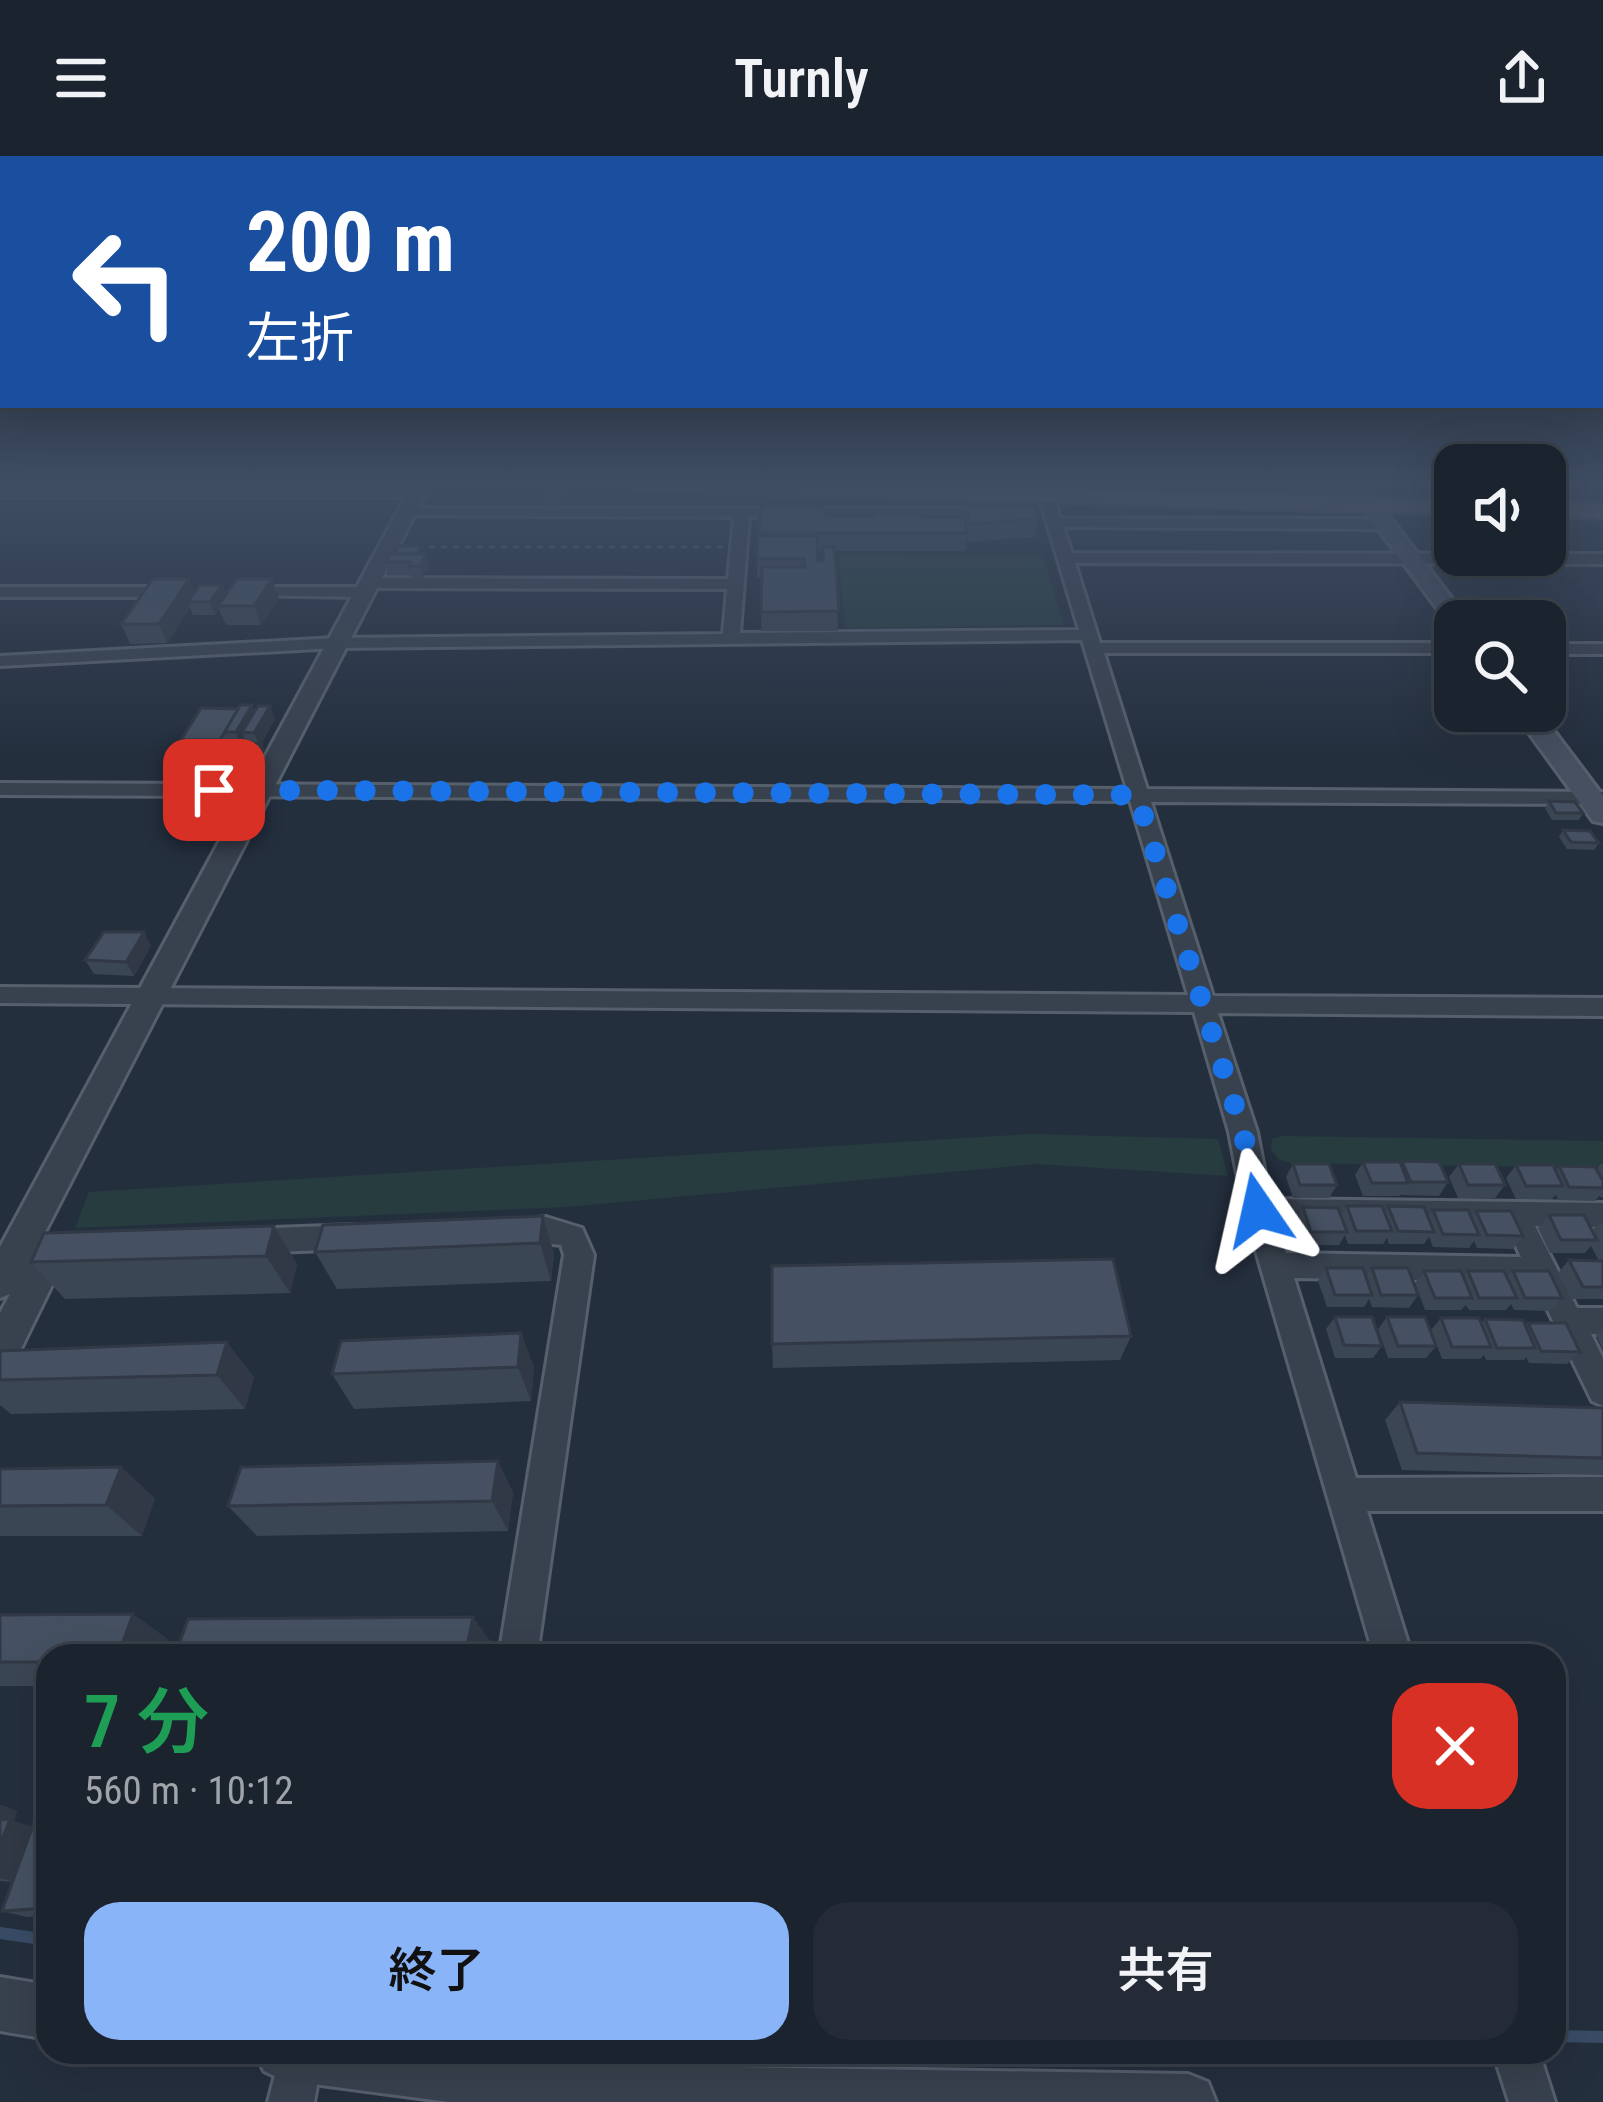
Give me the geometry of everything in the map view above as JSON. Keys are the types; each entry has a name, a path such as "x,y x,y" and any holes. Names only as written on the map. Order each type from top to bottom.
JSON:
{"main road":[{"path":"1424,574 1443,600"},
{"path":"1543,732 1599,803"}],"street":[{"path":"0,1282 12,1237 151,996 373,574"},
{"path":"731,641 737,574"},
{"path":"1069,574 1243,1132 1258,1210 1389,1644"},
{"path":"232,592 736,584"},
{"path":"0,592 208,592"},
{"path":"0,661 336,643 1090,641 1434,648"},
{"path":"1566,649 1603,649"},
{"path":"0,789 1137,795 1599,803"},
{"path":"0,995 1603,1006"},
{"path":"1258,1210 1603,1215"},
{"path":"1514,1214 1603,1391"},
{"path":"477,1232 546,1229 572,1236 578,1255 520,1644"},
{"path":"224,1242 385,1236"},
{"path":"12,1237 63,1249"},
{"path":"0,1351 36,1281 12,1237"},
{"path":"1274,1265 1542,1270"},
{"path":"1568,1321 1603,1321"},
{"path":"1342,1495 1602,1495"},
{"path":"0,2004 36,2010"},
{"path":"292,2070 443,2064 722,2100 1188,2102"},
{"path":"1520,2064 1532,2102"}],"green space":[{"path":"840,574 1048,574 1064,625 845,628"},
{"path":"1029,1134 1218,1139 1228,1176 1036,1164 567,1207 75,1228 89,1192"},
{"path":"1272,1139 1603,1141 1603,1168 1290,1163 1278,1159 1271,1149"}],"building":[{"path":"762,574 836,574 839,611 761,612"},
{"path":"153,579 189,579 159,624 121,624"},
{"path":"237,579 272,579 254,606 218,606"},
{"path":"200,585 222,585 210,602 188,602"},
{"path":"240,705 252,705 236,732 224,732"},
{"path":"258,706 270,706 254,733 242,732"},
{"path":"201,708 238,709 220,740 181,740"},
{"path":"231,743 245,743 225,777 211,777"},
{"path":"249,743 262,744 243,777 229,777"},
{"path":"1549,801 1575,802 1583,813 1556,813"},
{"path":"1563,830 1590,831 1599,843 1571,842"},
{"path":"104,932 144,932 126,962 85,960"},
{"path":"1402,1161 1439,1162 1448,1182 1411,1182"},
{"path":"1363,1162 1400,1162 1408,1183 1372,1183"},
{"path":"1293,1164 1329,1164 1337,1185 1300,1185"},
{"path":"1459,1164 1495,1164 1505,1185 1468,1185"},
{"path":"1516,1165 1553,1165 1563,1186 1526,1186"},
{"path":"1559,1166 1595,1167 1603,1188 1569,1187"},
{"path":"1347,1206 1382,1206 1392,1231 1356,1231"},
{"path":"1388,1206 1424,1207 1434,1232 1398,1231"},
{"path":"1303,1207 1338,1208 1347,1232 1311,1232"},
{"path":"1433,1210 1468,1210 1479,1235 1443,1234"},
{"path":"1476,1211 1511,1211 1523,1236 1487,1235"},
{"path":"1549,1215 1584,1215 1597,1240 1561,1240"},
{"path":"543,1216 540,1243 315,1252 323,1225"},
{"path":"274,1226 266,1256 31,1262 44,1233"},
{"path":"1113,1259 1131,1336 772,1344 772,1266"},
{"path":"1569,1260 1603,1261 1603,1287 1583,1287"},
{"path":"1326,1268 1363,1268 1372,1295 1335,1295"},
{"path":"1372,1268 1408,1268 1418,1295 1381,1295"},
{"path":"1424,1271 1461,1271 1472,1298 1435,1298"},
{"path":"1468,1271 1504,1271 1517,1298 1479,1298"},
{"path":"1513,1271 1549,1271 1562,1298 1525,1298"},
{"path":"1335,1317 1372,1317 1382,1346 1344,1345"},
{"path":"1387,1317 1425,1317 1436,1346 1398,1346"},
{"path":"1441,1318 1479,1318 1491,1347 1452,1347"},
{"path":"1485,1319 1523,1320 1535,1348 1497,1348"},
{"path":"1528,1323 1566,1323 1580,1352 1541,1351"},
{"path":"521,1333 518,1367 332,1374 341,1341"},
{"path":"227,1342 217,1375 0,1380 0,1351"},
{"path":"1400,1402 1603,1408 1603,1458 1417,1453"},
{"path":"498,1461 492,1501 228,1506 241,1467"},
{"path":"121,1467 106,1505 0,1506 0,1469"},
{"path":"133,1614 122,1644 36,1644 36,1662 0,1662 0,1615"},
{"path":"473,1617 467,1644 179,1644 188,1619"},
{"path":"36,1817 36,1909 2,1911"},
{"path":"10,1819 0,1845 0,1820"}],"waterway":[{"path":"0,1933 36,1938"},
{"path":"1566,2036 1603,2037"}],"route":[{"path":"214,790 1137,795 1243,1132 1258,1210"}]}
